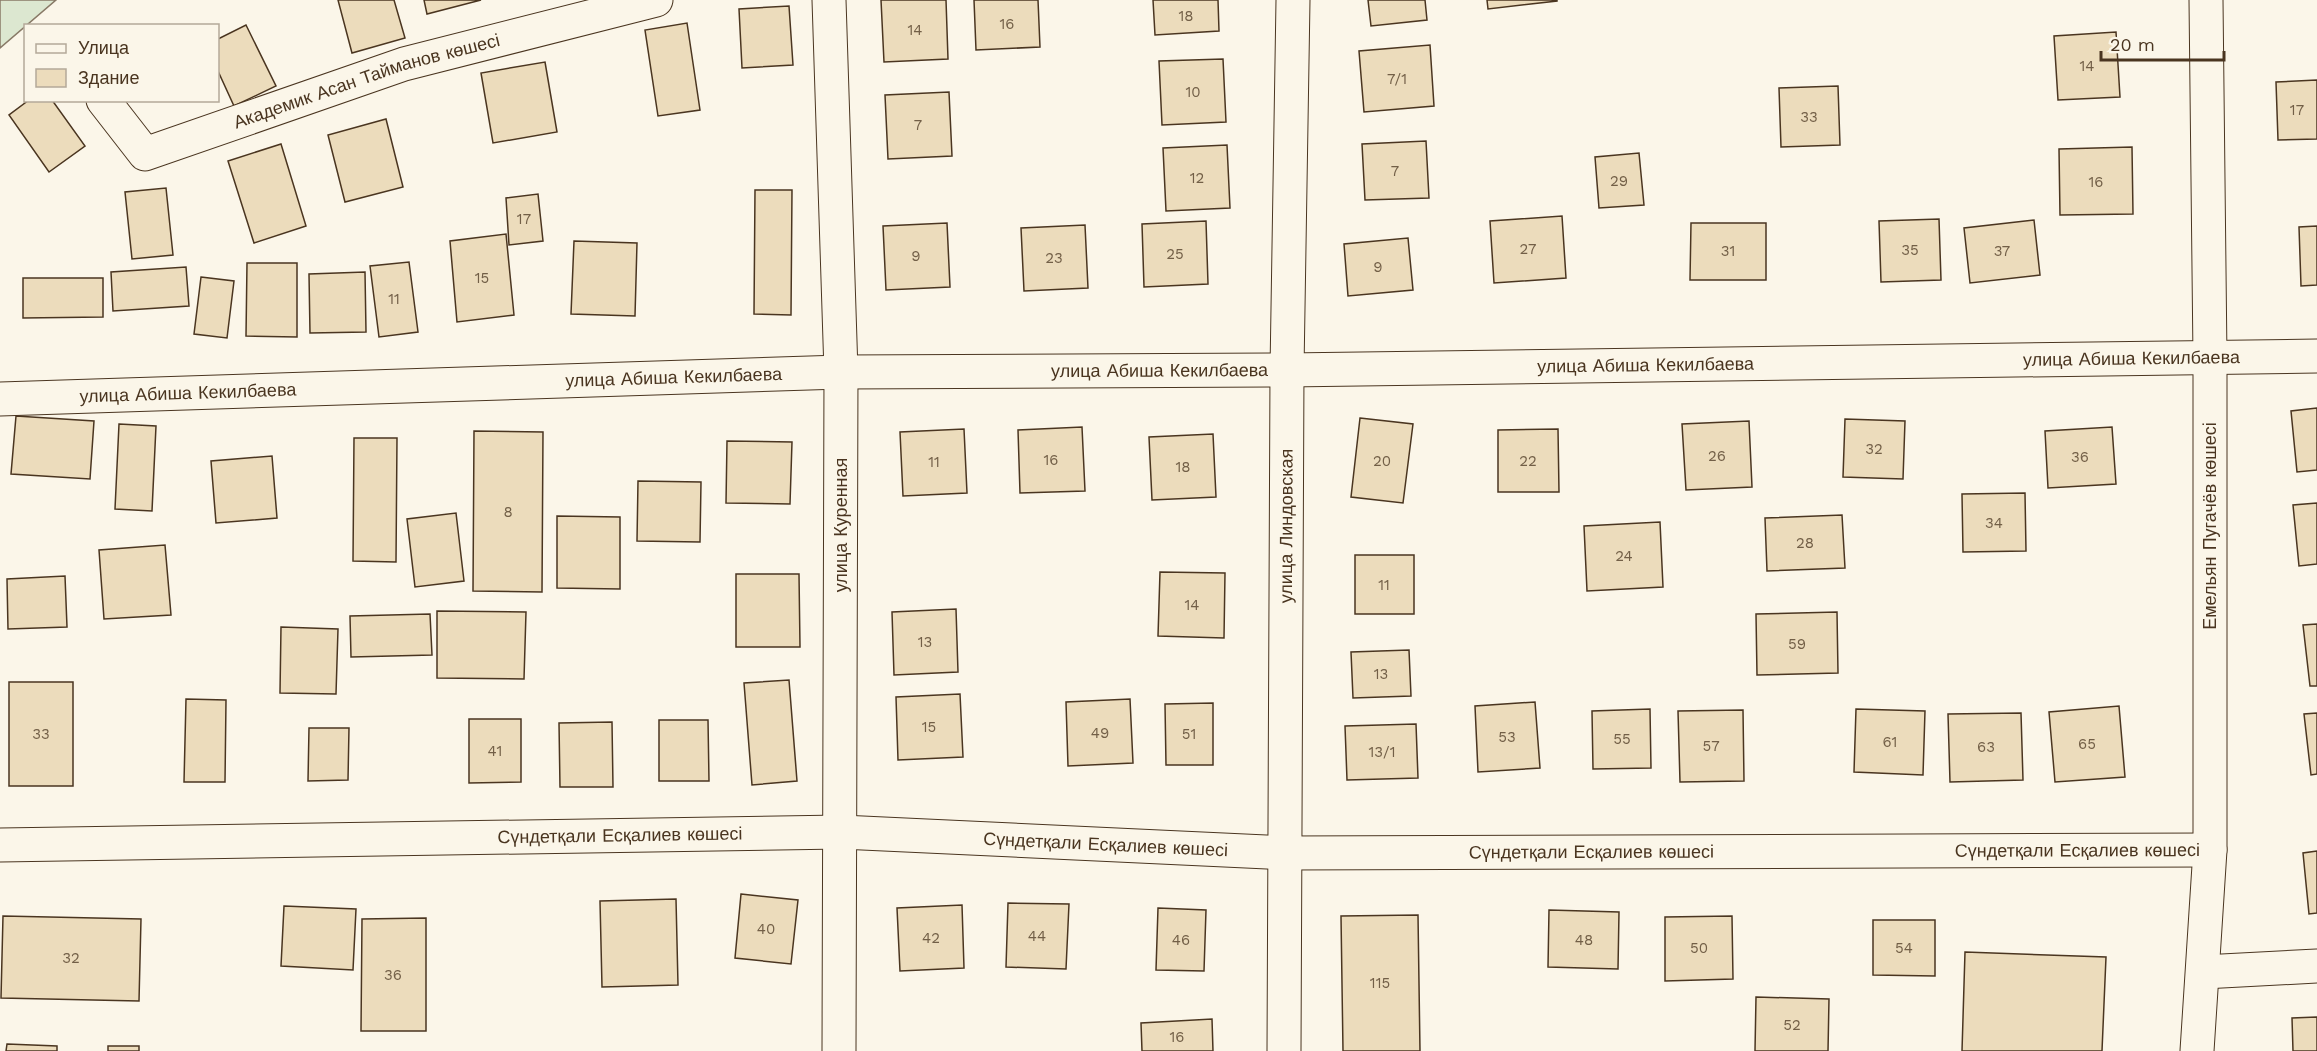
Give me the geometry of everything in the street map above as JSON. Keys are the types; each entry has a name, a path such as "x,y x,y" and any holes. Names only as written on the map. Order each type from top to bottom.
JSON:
{"street":[{"name":"Академик Асан Тайманов көшесі","path":"105,102 145,154 404,64 656,0"},
{"name":"улица Куренная","path":"829,0 841,372 839,1051"},
{"name":"улица Линдовская","path":"1284,1051 1287,370 1293,0"},
{"name":"Емельян Пугачёв көшесі","path":"2197,1051 2210,850 2210,359 2206,0"},
{"name":"улица Абиша Кекилбаева","path":"0,399 841,372 1287,370 2317,356"},
{"name":"Сүндетқали Есқалиев көшесі","path":"0,844 841,832 1286,853 2210,850"},
{"path":"2203,972 2317,966"}],"green space":[{"path":"0,0 56,0 28,24 24,24 24,27 0,48"}],"building":[{"path":"338,0 394,0 405,38 352,53"},
{"path":"424,0 481,0 427,14"},
{"path":"881,0 946,0 948,59 884,62"},
{"path":"974,0 1038,0 1040,47 976,50"},
{"path":"1153,0 1218,0 1219,31 1155,35"},
{"path":"1368,0 1425,0 1427,20 1371,26"},
{"path":"1487,0 1557,0 1557,1 1488,9"},
{"path":"789,6 793,65 742,68 739,9"},
{"path":"687,23 700,110 658,116 645,30"},
{"path":"246,25 276,86 234,106 219,73 219,38"},
{"path":"2116,32 2120,97 2058,100 2054,36"},
{"path":"1430,45 1434,106 1364,112 1359,51"},
{"path":"1223,59 1226,122 1162,125 1159,61"},
{"path":"545,62 557,132 493,143 481,73"},
{"path":"2317,80 2317,139 2278,140 2276,82"},
{"path":"1838,86 1840,145 1781,147 1779,88"},
{"path":"949,92 952,156 888,159 885,95"},
{"path":"26,102 53,102 85,146 49,172 9,115"},
{"path":"386,119 403,187 345,202 328,135"},
{"path":"1426,141 1429,198 1365,200 1362,144"},
{"path":"281,144 306,226 254,243 228,161"},
{"path":"1227,145 1230,208 1166,211 1163,148"},
{"path":"2132,147 2133,214 2060,215 2059,149"},
{"path":"1639,153 1644,205 1599,208 1595,157"},
{"path":"166,188 173,255 132,259 125,192"},
{"path":"755,190 792,190 791,315 754,314"},
{"path":"538,194 543,241 509,245 506,198"},
{"path":"1562,216 1566,278 1494,283 1490,221"},
{"path":"1939,219 1941,280 1881,282 1879,221"},
{"path":"2034,220 2040,275 1970,283 1964,228"},
{"path":"1206,221 1208,284 1144,287 1142,224"},
{"path":"947,223 950,287 886,290 883,226"},
{"path":"1691,223 1766,223 1766,280 1690,280"},
{"path":"1085,225 1088,288 1024,291 1021,228"},
{"path":"2317,226 2317,285 2301,286 2299,227"},
{"path":"506,234 514,315 457,322 450,241"},
{"path":"1408,238 1413,290 1348,296 1344,244"},
{"path":"574,241 637,243 635,316 571,314"},
{"path":"409,262 418,332 379,337 370,266"},
{"path":"247,263 297,263 297,337 246,336"},
{"path":"186,267 189,306 113,311 111,272"},
{"path":"365,272 366,332 310,333 309,274"},
{"path":"201,277 234,281 227,338 194,334"},
{"path":"23,278 103,278 103,317 23,318"},
{"path":"2317,408 2317,470 2297,472 2291,411"},
{"path":"16,416 94,421 90,479 11,474"},
{"path":"1360,418 1413,424 1403,503 1351,497"},
{"path":"1845,419 1905,421 1903,479 1843,477"},
{"path":"1749,421 1752,487 1686,490 1682,424"},
{"path":"119,424 156,426 152,511 115,509"},
{"path":"1082,427 1085,491 1020,493 1018,430"},
{"path":"2112,427 2116,484 2048,488 2045,431"},
{"path":"964,429 967,493 903,496 900,432"},
{"path":"1558,429 1559,492 1498,492 1498,430"},
{"path":"474,431 543,432 542,592 473,591"},
{"path":"1213,434 1216,497 1152,500 1149,437"},
{"path":"354,438 397,438 396,562 353,561"},
{"path":"727,441 792,442 790,504 726,503"},
{"path":"272,456 277,518 216,523 211,461"},
{"path":"638,481 701,482 700,542 637,541"},
{"path":"2025,493 2026,551 1963,552 1962,494"},
{"path":"2317,503 2317,564 2299,566 2293,505"},
{"path":"456,513 464,581 415,587 407,519"},
{"path":"1842,515 1845,568 1767,571 1765,518"},
{"path":"557,516 620,517 620,589 557,588"},
{"path":"1660,522 1663,587 1587,591 1584,526"},
{"path":"165,545 171,615 104,619 99,550"},
{"path":"1355,555 1414,555 1414,614 1355,614"},
{"path":"1160,572 1225,573 1224,638 1158,636"},
{"path":"736,574 799,574 800,647 736,647"},
{"path":"65,576 67,627 8,629 7,579"},
{"path":"956,609 958,672 894,675 892,612"},
{"path":"437,611 526,612 524,679 437,678"},
{"path":"1837,612 1838,673 1757,675 1756,614"},
{"path":"430,614 432,655 351,657 350,616"},
{"path":"2317,624 2317,686 2310,686 2303,625"},
{"path":"281,627 338,629 336,694 280,693"},
{"path":"1409,650 1411,696 1353,698 1351,652"},
{"path":"789,680 797,781 752,785 744,683"},
{"path":"9,682 73,682 73,786 9,786"},
{"path":"960,694 963,757 898,760 896,697"},
{"path":"186,699 226,700 225,782 184,782"},
{"path":"1130,699 1133,763 1068,766 1066,702"},
{"path":"1535,702 1540,768 1478,772 1475,706"},
{"path":"1213,703 1213,765 1166,765 1165,704"},
{"path":"2119,706 2125,777 2055,782 2049,712"},
{"path":"1650,709 1651,768 1593,769 1592,711"},
{"path":"1856,709 1925,711 1923,775 1854,772"},
{"path":"1743,710 1744,781 1680,782 1678,711"},
{"path":"2021,713 2023,780 1950,782 1948,714"},
{"path":"2317,713 2317,774 2311,775 2304,714"},
{"path":"469,719 521,719 521,782 469,783"},
{"path":"659,720 708,720 709,781 659,781"},
{"path":"612,722 613,787 560,787 559,723"},
{"path":"1416,724 1418,778 1347,780 1345,726"},
{"path":"309,728 349,728 348,780 308,781"},
{"path":"2317,851 2317,913 2309,914 2303,853"},
{"path":"741,894 798,900 791,964 735,958"},
{"path":"676,899 678,985 602,987 600,901"},
{"path":"1008,903 1069,904 1066,969 1006,967"},
{"path":"962,905 964,968 900,971 897,908"},
{"path":"284,906 356,909 353,970 281,966"},
{"path":"1158,908 1206,910 1204,971 1156,970"},
{"path":"1549,910 1619,912 1618,969 1548,967"},
{"path":"1418,915 1420,1051 1343,1051 1341,916"},
{"path":"3,916 141,919 139,1001 1,998"},
{"path":"1732,916 1733,979 1665,981 1665,917"},
{"path":"426,918 426,1031 361,1031 362,919"},
{"path":"1873,920 1935,920 1935,976 1873,975"},
{"path":"1965,952 2106,957 2102,1051 1962,1051"},
{"path":"1756,997 1829,999 1828,1051 1755,1051"},
{"path":"2317,1017 2317,1051 2293,1051 2292,1018"},
{"path":"1212,1019 1213,1051 1142,1051 1141,1023"},
{"path":"7,1044 57,1046 57,1051 6,1051"},
{"path":"108,1046 139,1046 139,1051 108,1051"}]}
